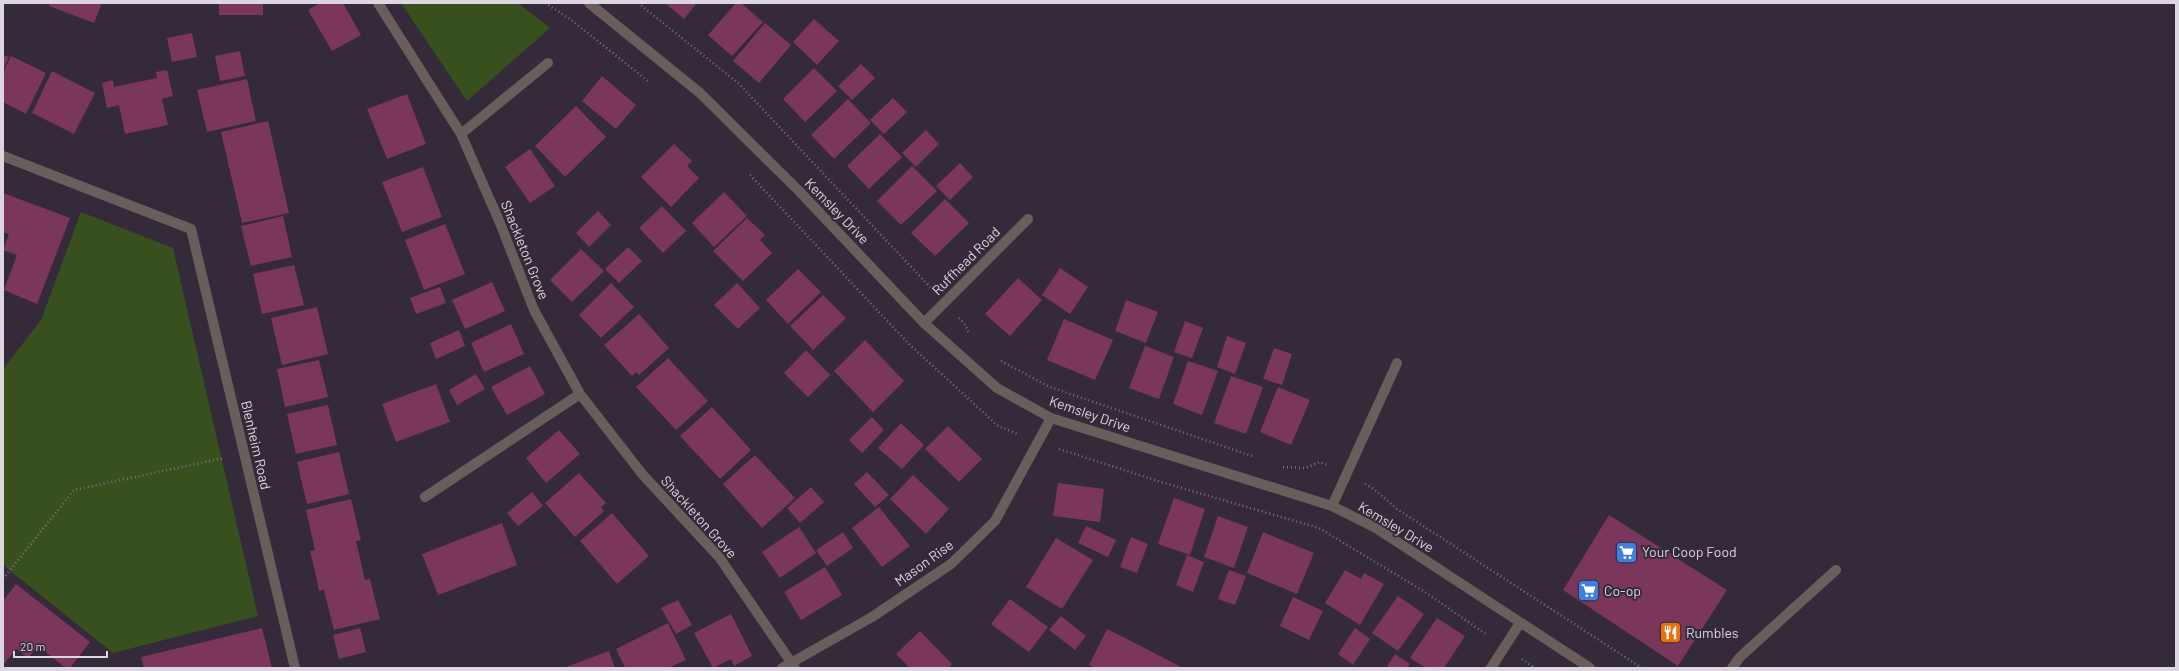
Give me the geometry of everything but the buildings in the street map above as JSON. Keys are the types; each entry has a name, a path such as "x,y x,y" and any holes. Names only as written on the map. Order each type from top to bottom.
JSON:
{"street":[{"name":"Shackleton Grove","path":"378,3 461,134 500,223 534,310 580,394 643,475 720,557 793,666"},
{"name":"Kemsley Drive","path":"589,3 700,93 799,191 924,323 997,388 1051,418 1332,506 1376,528 1590,668"},
{"path":"461,134 548,63"},
{"name":"Blenheim Road","path":"3,156 191,228 243,454 295,668"},
{"name":"Ruffhead Road","path":"924,323 1028,219"},
{"path":"1332,506 1397,363"},
{"path":"424,497 580,394"},
{"name":"Mason Rise","path":"782,668 793,666 872,617 952,564 995,521 1051,418"},
{"path":"1732,668 1740,657 1836,570"},
{"path":"1491,668 1520,623"}],"path":[{"path":"545,3 570,19 651,83"},
{"path":"638,3 738,83 944,304 964,323 972,339"},
{"path":"748,174 909,344 998,426 1037,442 1161,482 1319,528 1425,592 1535,668"},
{"path":"995,356 1050,387 1259,459"},
{"path":"3,579 74,490 243,454"},
{"path":"1282,466 1305,468 1320,462 1374,489 1397,509 1642,668"}],"green space":[{"path":"401,3 518,3 550,28 467,101"},
{"path":"81,212 173,248 258,616 113,653 3,565 3,369 41,320"}],"place":[{"name":"Your Coop Food","path":"1627,552"},
{"name":"Co-op","path":"1588,591"},
{"name":"Rumbles","path":"1670,633"}]}
